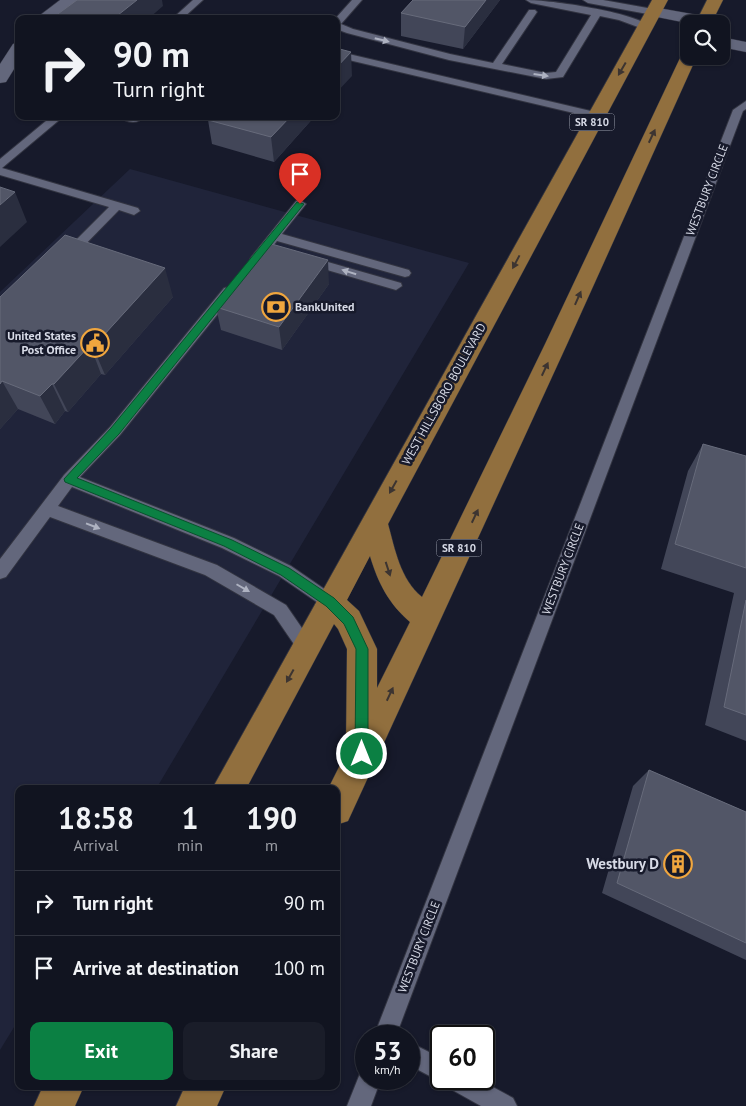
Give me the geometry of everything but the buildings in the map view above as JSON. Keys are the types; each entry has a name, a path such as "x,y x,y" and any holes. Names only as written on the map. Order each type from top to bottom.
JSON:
{"main road":[{"path":"713,15 715,0"},
{"name":"WEST HILLSBORO BOULEVARD","path":"230,785 595,115 656,17"},
{"name":"SR 810","path":"340,800 558,342 685,65"},
{"path":"374,523 390,577 406,601 426,618"},
{"path":"330,602 349,620 362,649 362,754"},
{"path":"54,1106 62,1090"},
{"path":"196,1106 204,1090"}],"street":[{"path":"38,15 47,0"},
{"path":"49,15 70,0"},
{"path":"656,17 680,20"},
{"path":"730,26 738,27"},
{"path":"730,44 746,47"},
{"path":"0,78 15,53"}],"lane":[{"path":"181,15 198,0"},
{"path":"340,19 357,0"},
{"path":"531,0 621,18 656,17"},
{"path":"588,0 656,17"},
{"path":"496,66 532,12"},
{"path":"340,26 350,31 449,57 546,76 559,75 597,13"},
{"path":"340,55 595,115"},
{"name":"WESTBURY CIRCLE","path":"389,1025 738,110 746,104"},
{"path":"0,165 54,120"},
{"path":"0,171 134,211"},
{"path":"0,572 69,479 115,431 242,275 272,244 300,204"},
{"path":"59,264 117,206"},
{"path":"272,244 405,273"},
{"path":"294,256 396,286"},
{"path":"69,479 228,543 285,571 330,602"},
{"path":"47,509 211,570 280,610 306,647"},
{"path":"359,1106 365,1090"},
{"path":"475,1090 505,1106"}],"shaded area":[{"path":"130,169 469,263 158,785 15,785 15,1026 0,1050 0,292"}],"place":[{"name":"BankUnited","path":"276,307"},
{"name":"United States Post Office","path":"95,343"},
{"name":"Westbury D","path":"678,864"}],"route":[{"path":"300,204 115,431 69,479 228,543 285,571 330,602 349,620 362,649 362,754"}]}
